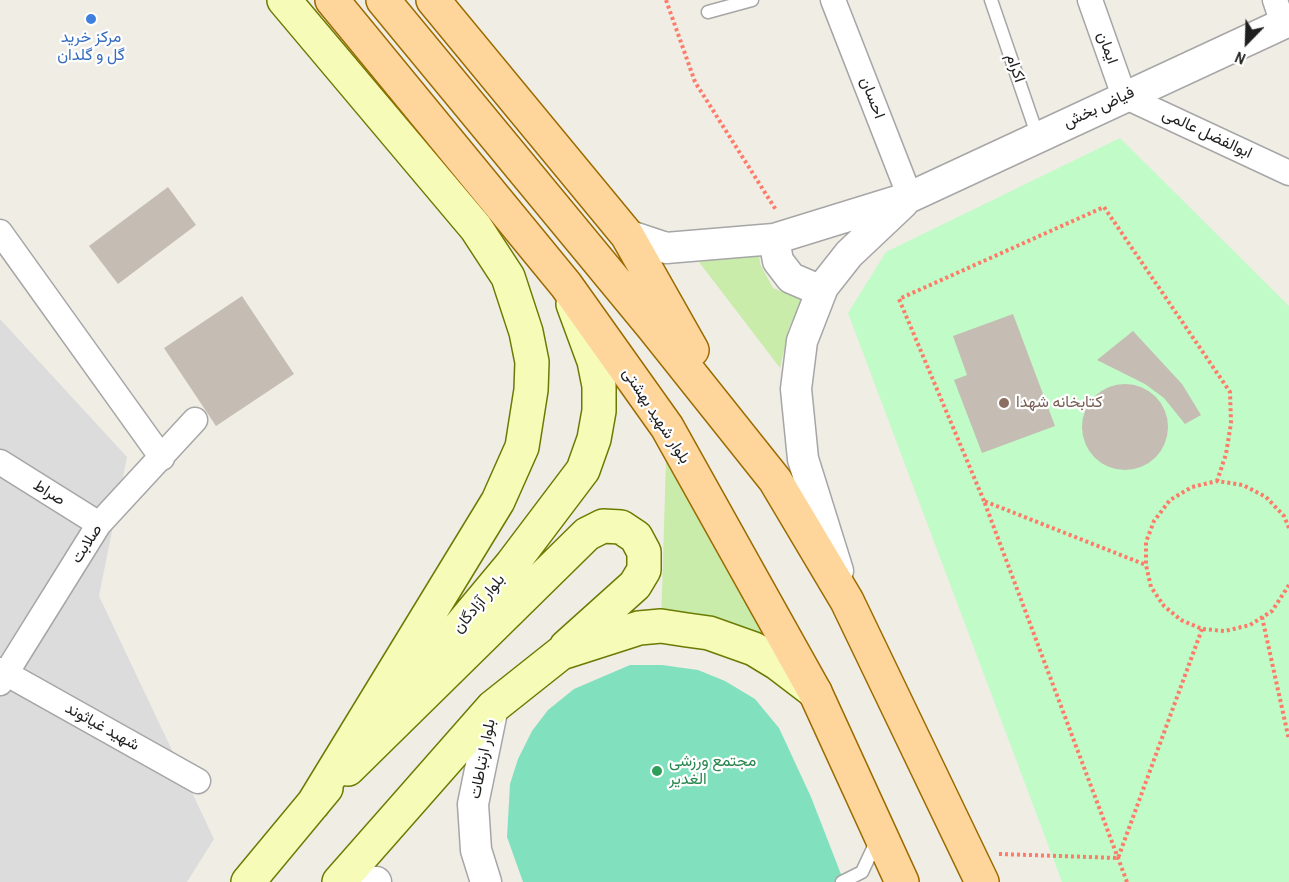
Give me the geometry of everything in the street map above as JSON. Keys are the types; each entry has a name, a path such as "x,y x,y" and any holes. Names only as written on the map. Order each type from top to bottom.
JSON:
{"main road":[{"path":"284,0 476,228 508,277 526,332 532,362 531,390 522,447 498,501 313,804"},
{"name":"بلوار شهید بهشتی","path":"332,0 566,285 667,427 815,692 902,882"},
{"path":"383,0 653,327 775,480 847,601 976,868"},
{"path":"433,0 627,235 735,428"},
{"name":"بلوار آزادگان","path":"248,882 512,564 583,470 594,439 599,411 599,386 594,360 566,285"},
{"path":"313,804 587,534 603,526 621,527 636,537 644,552 644,570 635,585 561,653 493,707 340,881"},
{"path":"561,653 639,628 661,626 709,633 754,650 777,663 815,692"}],"street":[{"name":"احسان","path":"833,0 910,197"},
{"name":"ایمان","path":"1090,0 1124,96"},
{"name":"فیاض بخش","path":"910,197 1124,96 1282,15"},
{"name":"ابوالفضل عالمی","path":"1124,96 1289,173"},
{"path":"627,235 666,248 782,236 910,197"},
{"path":"847,601 803,459 796,388 802,340 823,287 849,254 910,197"},
{"path":"0,232 162,458"},
{"path":"782,236 778,261 791,278 812,287 823,287"},
{"name":"صلابت","path":"2,676 99,524 195,420"},
{"name":"صراط","path":"0,462 99,524"},
{"name":"شهید غیاثوند","path":"2,676 198,781"},
{"name":"بلوار ارتباطات","path":"486,882 476,850 473,804 493,707"},
{"path":"340,881 376,882"}],"lane":[{"path":"708,12 752,0"},
{"name":"اکرام","path":"991,0 1038,136"},
{"path":"843,882 862,872 880,834"}],"path":[{"path":"666,0 695,82 782,236"},
{"path":"1127,882 984,501 899,299 1104,207 1230,392 1231,423 1226,454 1217,481"},
{"path":"1289,528 1284,516 1266,497 1243,485 1217,481 1192,487 1170,500 1154,521 1146,542 1146,565 1151,587 1164,606 1181,620 1202,629 1225,631 1250,626 1272,611 1289,585"},
{"path":"984,501 1146,565"},
{"path":"1262,617 1289,740"},
{"path":"1118,858 1202,629"},
{"path":"976,868 1118,858"}],"shaded area":[{"path":"0,319 127,457 99,596 214,839 187,882 0,882"}],"green space":[{"path":"1120,138 1289,306 1289,882 1062,882 848,313 886,252"},
{"path":"759,251 760,264 773,288 802,300 789,328 780,368 699,262"},
{"path":"667,427 815,692 661,626"},
{"name":"مجتمع ورزشی الغدیر","path":"630,665 662,665 698,670 725,681 755,699 779,728 811,797 844,882 523,882 507,837 510,784 518,759 532,731 548,710 574,689"}],"building":[{"path":"168,187 196,225 118,284 89,246"},
{"path":"242,296 294,374 216,426 164,348"},
{"name":"کتابخانه شهدا","path":"1013,314 1055,426 982,453 954,380 967,375 953,336"},
{"path":"1133,331 1182,384 1201,415 1185,424 1164,398 1145,384 1097,360"},
{"path":"1117,384 1133,384 1156,396 1165,410 1168,427 1165,444 1156,458 1133,470 1117,470 1101,463 1089,451 1082,435 1082,419 1089,403 1101,391"}],"place":[{"name":"مرکز خرید گل و گلدان","path":"91,19"},
{"name":"کتابخانه شهدا","path":"1004,403"},
{"name":"مجتمع ورزشی الغدیر","path":"657,771"}]}
